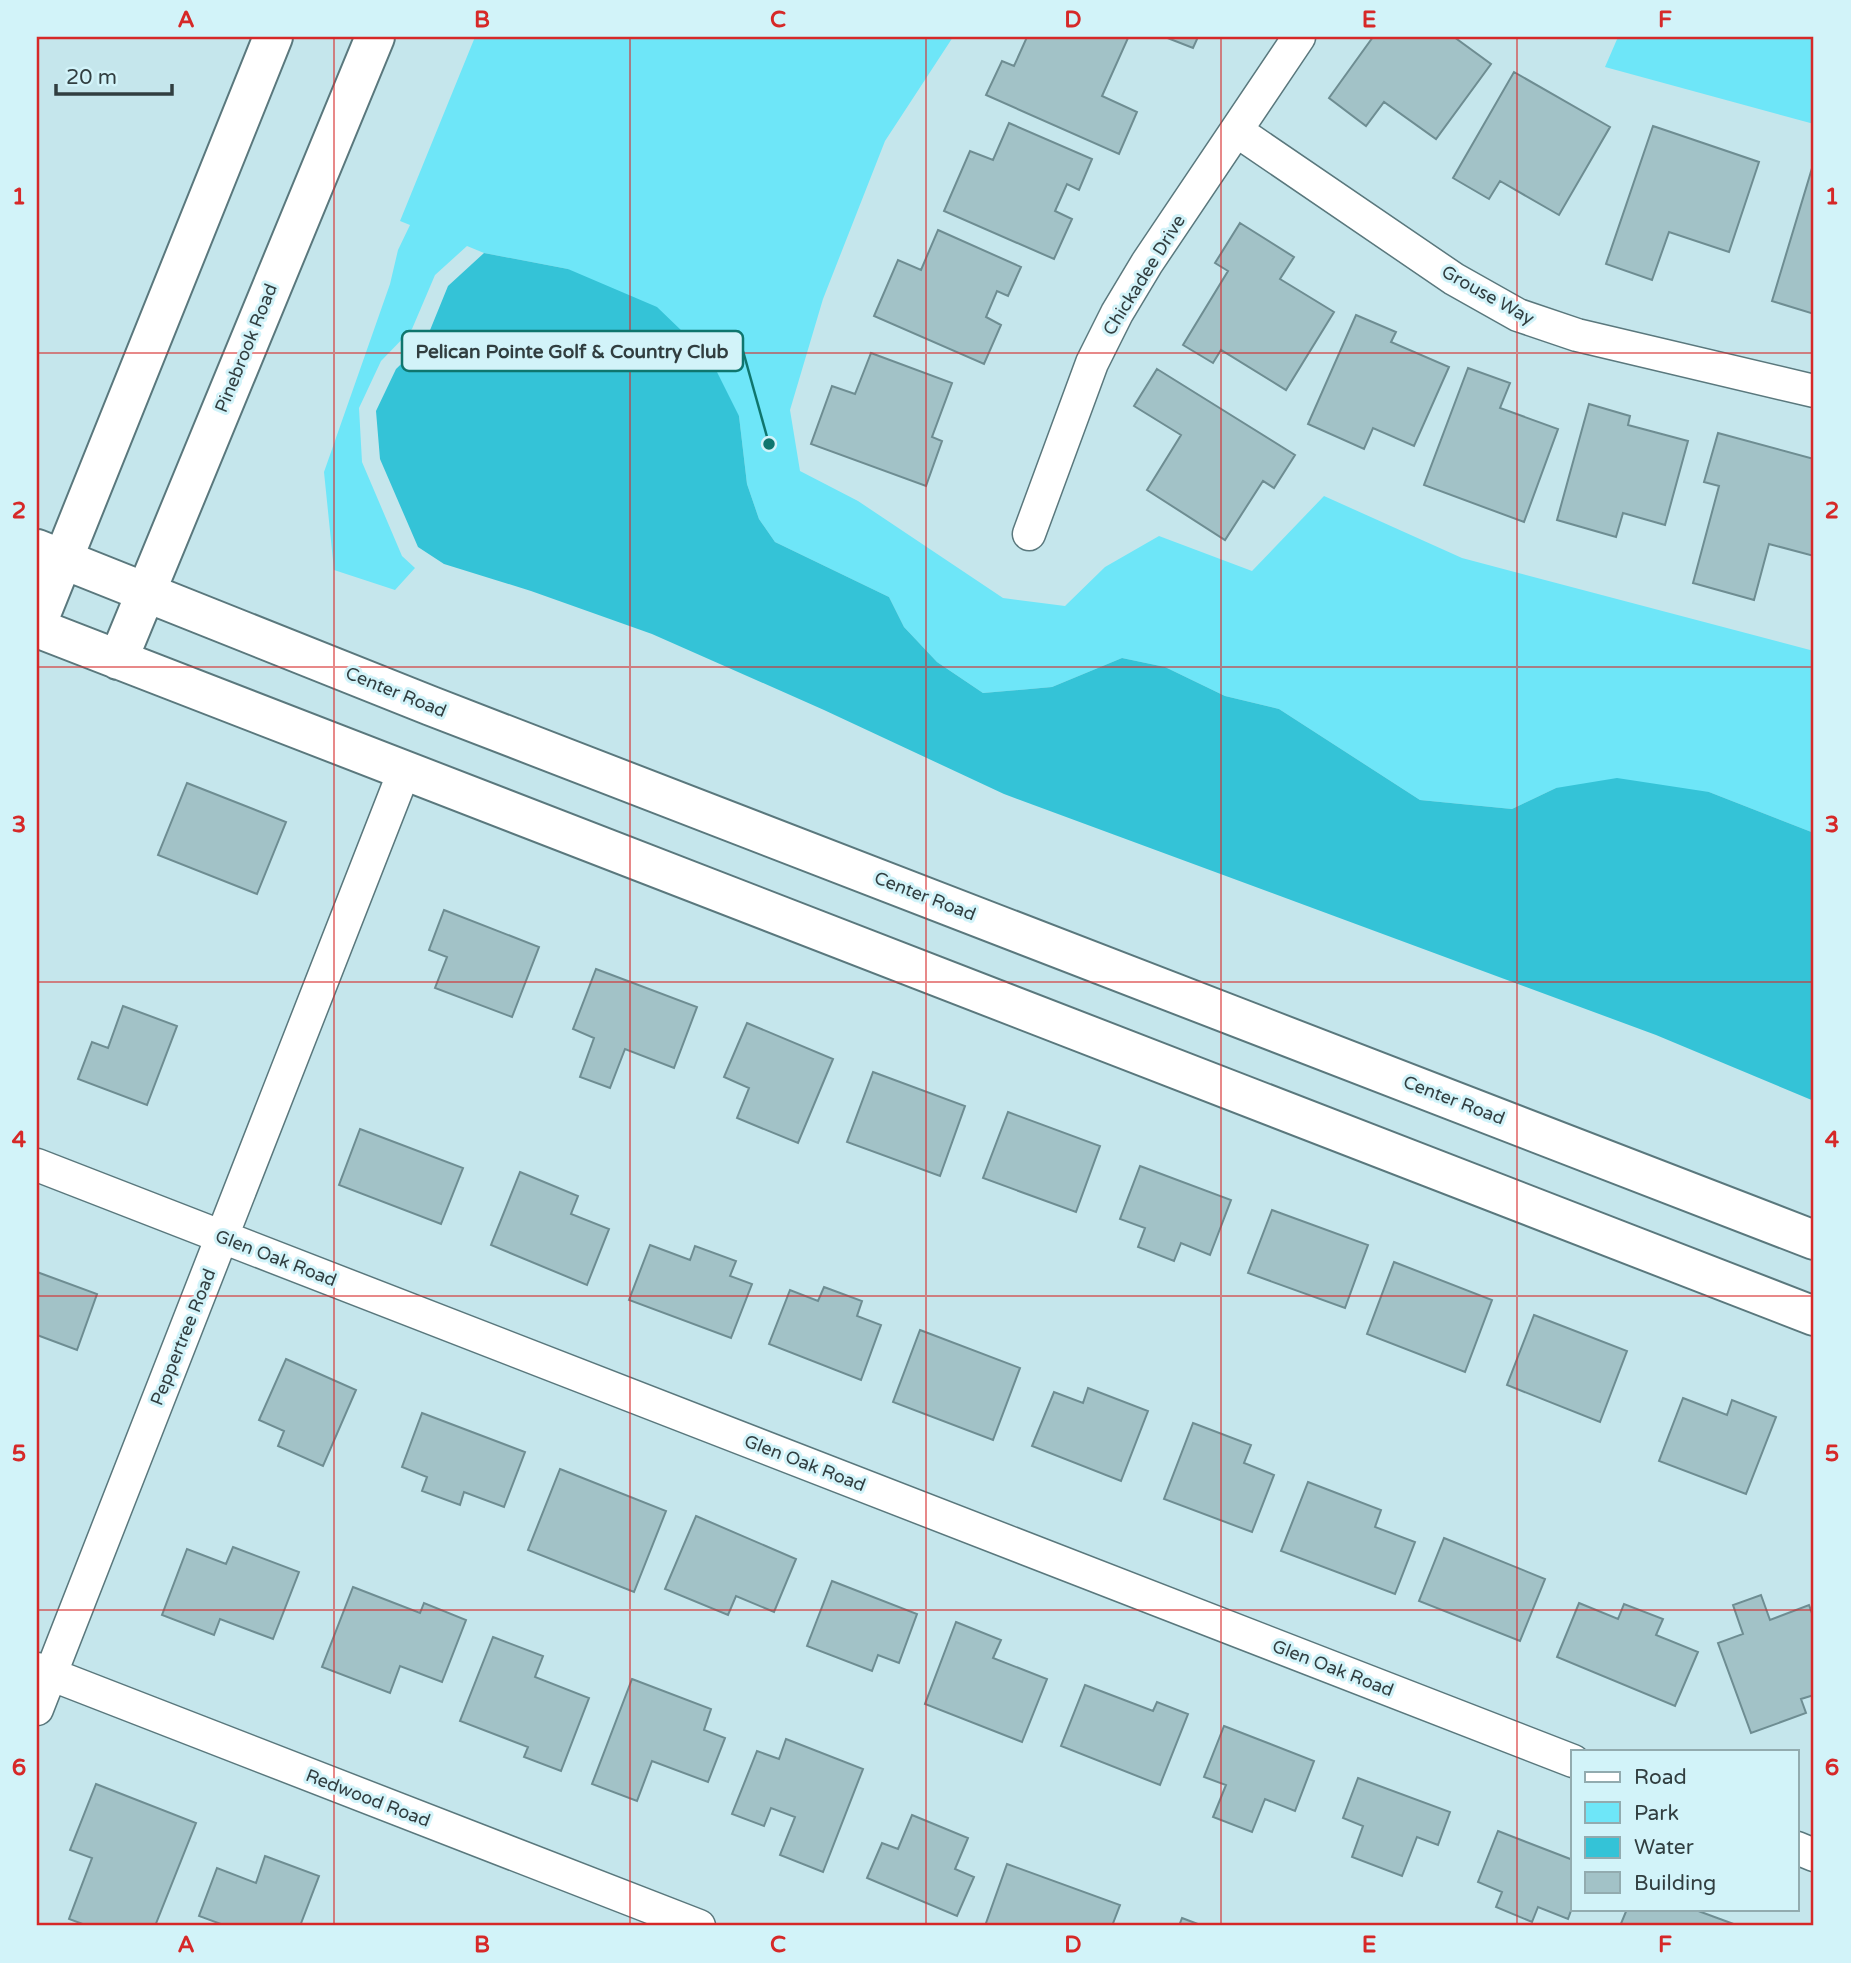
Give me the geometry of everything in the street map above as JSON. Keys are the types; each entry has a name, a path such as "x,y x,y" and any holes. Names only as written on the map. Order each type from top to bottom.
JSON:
{"street":[{"path":"273,37 50,555 37,626 118,660 1814,1316"},
{"name":"Pinebrook Road","path":"118,660 375,37"},
{"name":"Chickadee Drive","path":"1029,534 1092,362 1117,313 1147,263 1299,37"},
{"name":"Grouse Way","path":"1237,131 1454,279 1518,315 1577,335 1814,391"},
{"name":"Center Road","path":"50,555 431,706 1814,1240"},
{"name":"Peppertree Road","path":"37,1709 43,1672 223,1237 405,769"},
{"name":"Glen Oak Road","path":"37,1165 1571,1760"},
{"name":"Redwood Road","path":"43,1672 699,1926"}],"green space":[{"path":"475,37 953,37 885,141 823,299 790,410 800,471 858,501 1003,598 1065,606 1105,567 1159,536 1252,571 1324,496 1462,558 1814,651 1814,833 1709,792 1556,788 1512,809 1420,800 1279,709 1225,696 1165,667 1122,658 1052,687 983,693 937,662 904,627 889,597 775,542 759,519 747,484 739,416 568,269 484,253 467,246 435,275 412,329 381,361 359,408 362,462 402,556 415,568 395,590 334,570 324,472 390,284 398,250 410,225 400,221"},
{"path":"1618,37 1814,37 1814,124 1605,67"}],"water":[{"path":"484,253 568,269 657,307 710,358 739,416 747,484 759,519 775,542 889,597 904,627 937,662 983,693 1052,687 1122,658 1165,667 1225,696 1279,709 1420,800 1512,809 1556,788 1617,778 1709,792 1814,833 1814,1101 1656,1035 1004,794 652,634 531,591 444,564 418,547 380,459 376,411 396,369 426,340 448,286"}],"building":[{"path":"1027,37 1128,38 1102,96 1137,112 1119,154 986,95 1002,61 1014,66"},
{"path":"1165,37 1198,37 1193,48"},
{"path":"1373,37 1454,37 1491,64 1436,139 1384,102 1366,126 1329,98"},
{"path":"1514,72 1610,127 1559,215 1500,181 1489,199 1453,178"},
{"path":"1009,123 1092,159 1079,190 1067,184 1055,211 1072,219 1054,259 944,211 970,151 993,160"},
{"path":"1653,126 1759,162 1729,252 1669,232 1652,280 1606,264"},
{"path":"1814,166 1814,314 1772,301"},
{"path":"1240,223 1294,257 1280,279 1334,312 1286,390 1221,350 1213,363 1183,345 1228,271 1215,263"},
{"path":"938,230 1021,267 1008,296 997,291 986,317 1001,325 984,364 874,316 898,260 921,270"},
{"path":"1356,315 1396,332 1391,342 1449,367 1414,446 1373,428 1364,449 1308,424"},
{"path":"871,353 952,383 932,437 942,441 926,486 811,444 832,386 855,394"},
{"path":"1468,368 1510,383 1500,408 1558,429 1524,522 1424,485"},
{"path":"1157,369 1295,455 1274,488 1263,481 1225,540 1147,490 1181,435 1134,406"},
{"path":"1589,404 1630,416 1628,425 1688,441 1665,525 1623,513 1616,537 1557,520"},
{"path":"1718,433 1814,459 1814,556 1769,544 1754,600 1693,583 1719,486 1704,482"},
{"path":"187,783 286,822 257,894 158,855"},
{"path":"444,910 539,947 512,1017 435,988 447,957 429,950"},
{"path":"596,969 697,1007 674,1068 625,1049 610,1088 580,1077 594,1038 573,1029"},
{"path":"123,1006 177,1026 147,1105 78,1079 92,1042 108,1048"},
{"path":"747,1023 833,1059 798,1143 737,1118 749,1088 724,1077"},
{"path":"873,1072 965,1106 940,1176 847,1142"},
{"path":"1008,1112 1100,1146 1076,1212 983,1178"},
{"path":"360,1129 463,1168 441,1224 339,1185"},
{"path":"1140,1166 1231,1200 1210,1255 1181,1243 1174,1261 1138,1247 1145,1228 1120,1219"},
{"path":"520,1172 578,1196 571,1214 609,1229 587,1285 491,1245"},
{"path":"1272,1210 1368,1245 1345,1308 1248,1273"},
{"path":"650,1245 690,1260 695,1246 736,1261 730,1276 752,1284 731,1338 629,1300"},
{"path":"1394,1262 1492,1300 1465,1372 1367,1334"},
{"path":"37,1272 97,1294 77,1350 37,1335"},
{"path":"824,1287 862,1301 857,1316 881,1325 861,1380 769,1344 790,1290 818,1301"},
{"path":"1534,1315 1627,1351 1600,1422 1507,1385"},
{"path":"920,1330 1020,1368 993,1440 893,1402"},
{"path":"286,1359 356,1390 323,1466 278,1446 284,1431 259,1420"},
{"path":"1088,1388 1148,1411 1121,1481 1032,1446 1054,1392 1083,1403"},
{"path":"1683,1398 1727,1415 1732,1400 1776,1417 1746,1494 1659,1461"},
{"path":"422,1413 525,1452 504,1507 464,1492 460,1505 422,1491 427,1477 402,1467"},
{"path":"1193,1423 1251,1445 1244,1463 1274,1475 1252,1532 1164,1499"},
{"path":"560,1469 666,1511 634,1592 528,1550"},
{"path":"1308,1482 1381,1510 1375,1527 1415,1542 1395,1594 1281,1551"},
{"path":"696,1516 796,1559 774,1612 736,1596 728,1615 665,1589"},
{"path":"1444,1538 1545,1579 1520,1641 1419,1601"},
{"path":"233,1547 299,1572 273,1639 220,1619 214,1635 162,1615 187,1549 226,1564"},
{"path":"832,1581 917,1614 899,1663 878,1655 872,1671 807,1646"},
{"path":"353,1587 420,1613 424,1603 466,1620 442,1682 400,1666 390,1693 322,1667"},
{"path":"1761,1595 1770,1620 1809,1605 1814,1619 1814,1695 1801,1699 1806,1713 1751,1733 1718,1643 1743,1634 1733,1605"},
{"path":"1579,1603 1618,1619 1624,1604 1663,1619 1656,1635 1698,1652 1675,1706 1557,1657"},
{"path":"956,1622 1001,1640 993,1658 1047,1679 1022,1742 925,1704"},
{"path":"493,1637 543,1656 535,1677 589,1698 561,1771 524,1757 528,1747 460,1721"},
{"path":"632,1679 711,1709 704,1730 725,1738 708,1782 652,1761 637,1801 592,1784"},
{"path":"1085,1685 1153,1711 1157,1702 1188,1714 1160,1785 1061,1746"},
{"path":"1224,1726 1314,1761 1295,1811 1265,1799 1252,1832 1213,1817 1226,1785 1204,1777"},
{"path":"786,1739 863,1769 823,1872 780,1855 795,1817 771,1808 764,1826 732,1814 757,1751 779,1759"},
{"path":"1358,1778 1450,1812 1438,1845 1417,1837 1402,1876 1352,1857 1363,1826 1343,1818"},
{"path":"96,1784 196,1823 155,1926 88,1926 69,1919 92,1858 70,1850"},
{"path":"912,1815 968,1838 955,1869 974,1877 957,1916 867,1878 882,1843 898,1849"},
{"path":"1498,1831 1571,1859 1571,1910 1568,1919 1538,1907 1532,1922 1496,1907 1502,1892 1478,1882"},
{"path":"265,1856 319,1876 300,1926 220,1926 221,1924 199,1916 217,1868 256,1883"},
{"path":"1007,1864 1120,1905 1112,1926 985,1926"},
{"path":"1627,1910 1696,1910 1739,1926 1620,1926"},
{"path":"1182,1918 1203,1926 1179,1926"}],"place":[{"name":"Pelican Pointe Golf & Country Club","path":"769,444"}]}
